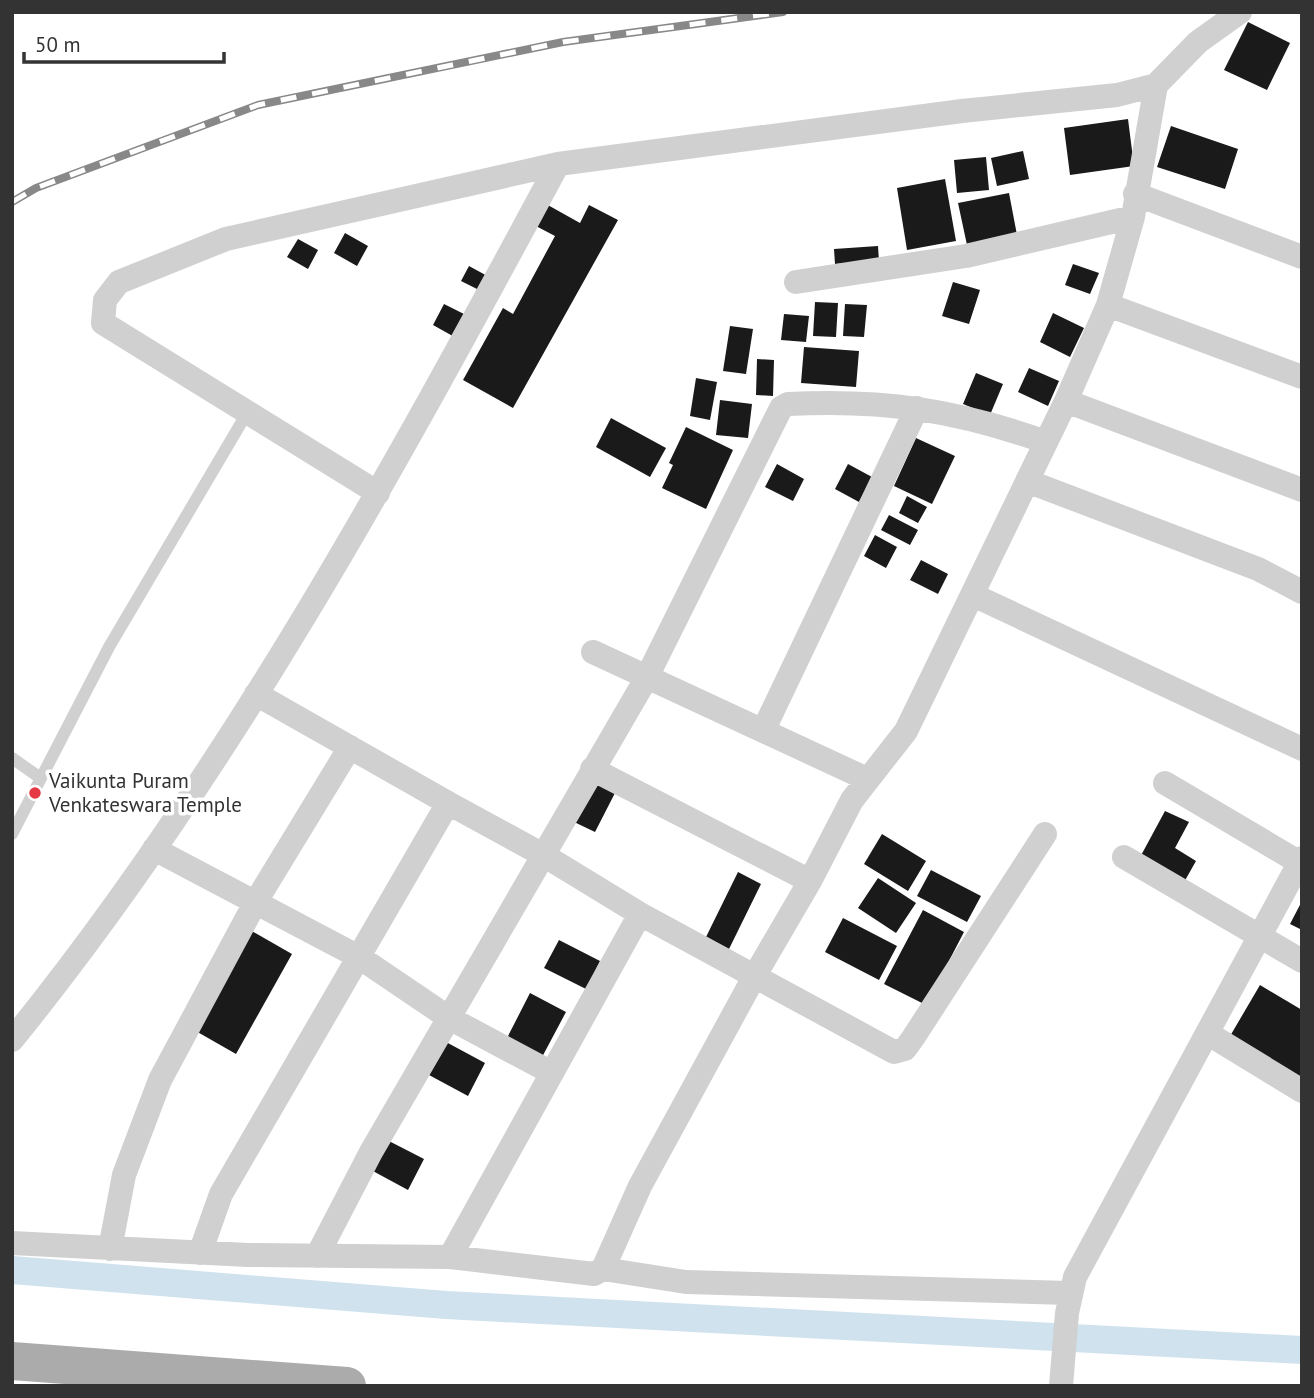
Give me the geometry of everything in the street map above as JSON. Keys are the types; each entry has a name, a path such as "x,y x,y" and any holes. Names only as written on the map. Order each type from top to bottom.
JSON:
{"main road":[{"path":"12,1361 347,1386"}],"street":[{"path":"378,493 103,324 105,300 120,282 226,239 558,164 962,111 1117,95 1156,85 1198,42 1240,12"},
{"path":"12,1243 200,1253 450,1257 594,1274 603,1269 640,1186 754,977 810,881 852,800 906,731 1066,401 1108,305 1134,206 1156,85"},
{"path":"12,1040 62,978 154,849 256,694 378,493 558,164"},
{"path":"796,282 966,256 1134,206 1302,257"},
{"path":"1108,305 1302,377"},
{"path":"317,1256 371,1152 647,677 781,408 788,404 846,401 917,408 971,417 1046,442"},
{"path":"1066,401 1302,490"},
{"path":"764,729 917,408"},
{"path":"1027,481 1258,569 1302,592"},
{"path":"973,595 1302,749"},
{"path":"593,652 867,779"},
{"path":"256,694 545,856 640,914 894,1052 905,1049 1045,834"},
{"path":"110,1249 124,1175 160,1080 255,903 350,747"},
{"path":"592,769 810,881"},
{"path":"1061,1386 1069,1303 1083,1260 1301,861 1165,783"},
{"path":"200,1253 221,1194 448,803"},
{"path":"154,849 359,957 449,1018 552,1073"},
{"path":"1124,857 1302,961"},
{"path":"450,1257 640,914"},
{"path":"1206,1033 1302,1091"},
{"path":"603,1269 686,1282 1069,1303"}],"lane":[{"path":"12,834 39,777 109,647 247,413"},
{"path":"12,758 39,777"}],"building":[{"path":"1248,22 1290,43 1267,90 1224,70"},
{"path":"1128,119 1134,166 1070,175 1064,128"},
{"path":"1171,126 1238,149 1225,189 1157,167"},
{"path":"1023,151 1029,179 997,186 991,158"},
{"path":"986,157 989,190 957,193 954,160"},
{"path":"945,179 956,241 907,250 897,188"},
{"path":"1009,193 1017,235 967,245 958,203"},
{"path":"546,204 580,223 589,205 618,220 513,408 463,380 503,308 513,314 555,236 534,225"},
{"path":"345,233 368,246 357,266 334,253"},
{"path":"298,239 318,250 308,269 287,257"},
{"path":"878,246 879,261 835,264 834,249"},
{"path":"1073,264 1099,273 1090,294 1065,285"},
{"path":"469,266 491,278 483,292 461,281"},
{"path":"953,282 980,290 969,324 942,316"},
{"path":"815,302 838,303 836,337 813,336"},
{"path":"444,304 470,317 458,339 433,325"},
{"path":"845,304 867,305 864,337 843,336"},
{"path":"1053,313 1084,328 1070,357 1040,342"},
{"path":"784,314 809,316 806,342 781,340"},
{"path":"730,326 753,329 746,374 723,371"},
{"path":"804,347 859,351 856,387 801,383"},
{"path":"757,359 774,360 773,396 756,395"},
{"path":"1029,368 1059,381 1048,406 1018,392"},
{"path":"976,373 1003,384 990,415 963,404"},
{"path":"696,378 717,382 710,420 690,416"},
{"path":"720,400 752,404 748,438 716,435"},
{"path":"611,418 666,448 650,477 596,447"},
{"path":"686,427 733,450 706,509 662,488 673,465 669,463"},
{"path":"916,438 955,456 932,504 894,486"},
{"path":"777,464 804,479 793,501 765,487"},
{"path":"848,464 872,477 859,502 835,489"},
{"path":"907,496 927,507 918,523 899,513"},
{"path":"889,515 918,530 910,545 881,530"},
{"path":"875,535 897,547 886,568 864,556"},
{"path":"921,560 948,574 938,594 910,580"},
{"path":"593,782 615,793 595,832 572,821"},
{"path":"1165,811 1189,822 1175,848 1196,861 1183,884 1138,861"},
{"path":"882,834 926,861 908,891 864,864"},
{"path":"931,870 981,896 967,922 917,896"},
{"path":"738,872 761,884 729,949 706,937"},
{"path":"878,878 916,903 896,933 858,908"},
{"path":"1302,901 1302,930 1290,924"},
{"path":"923,910 964,932 926,1005 884,984"},
{"path":"843,918 897,946 879,980 825,952"},
{"path":"250,930 292,954 236,1054 194,1030"},
{"path":"559,940 600,961 586,989 544,968"},
{"path":"1260,985 1302,1010 1302,1073 1295,1084 1226,1043"},
{"path":"530,993 566,1012 541,1059 506,1040"},
{"path":"446,1042 485,1063 468,1096 429,1075"},
{"path":"387,1140 424,1159 408,1190 371,1170"}],"waterway":[{"path":"12,1270 446,1305 1302,1350"}],"railway":[{"path":"12,202 36,188 258,105 563,42 783,12"}],"place":[{"name":"Vaikunta Puram Venkateswara Temple","path":"35,793"}]}
